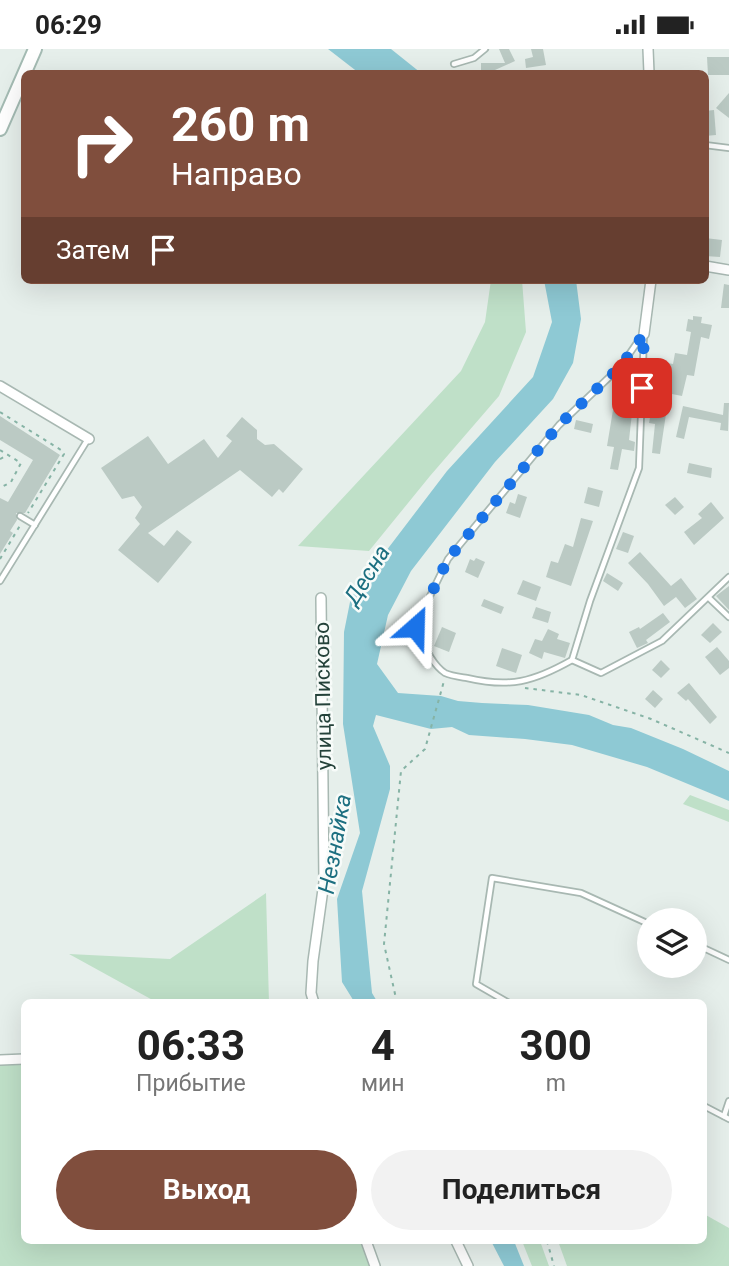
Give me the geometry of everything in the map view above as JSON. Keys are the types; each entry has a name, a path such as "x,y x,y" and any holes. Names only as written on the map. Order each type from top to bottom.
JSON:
{"street":[{"path":"25,70 34,49"},
{"path":"646,49 649,70"},
{"path":"0,129 21,80"},
{"path":"709,268 729,271"},
{"path":"644,334 651,284"},
{"path":"0,386 89,439"},
{"name":"улица Писково","path":"313,999 313,961 324,882 321,598"},
{"path":"0,1060 21,1059"},
{"path":"367,1244 374,1266"},
{"path":"457,1244 468,1266"}],"lane":[{"path":"454,64 474,58 485,49"},
{"path":"709,146 729,148"},
{"path":"644,334 639,468 590,601 572,660 556,669 514,684 490,684 446,673 431,657 415,627 448,559 559,425 621,366 644,334"},
{"path":"0,581 89,439"},
{"path":"22,517 35,525"},
{"path":"572,660 601,673 662,641 729,577"},
{"path":"709,598 729,617"},
{"path":"502,999 476,984 492,879 581,893 637,918"},
{"path":"707,950 729,960"},
{"path":"707,1108 726,1118 729,1101"}],"path":[{"path":"0,412 64,454 22,517 0,559"},
{"path":"0,450 21,463 11,482 0,488"},
{"path":"0,459 8,455"},
{"path":"514,684 528,690 581,695 651,719 729,753"},
{"path":"396,999 384,944 401,771 425,748 442,689"},
{"path":"548,1244 554,1266"}],"green space":[{"path":"490,284 522,284 526,332 499,396 369,551 298,546 461,371 485,322"},
{"path":"690,795 729,810 729,822 683,804"},
{"path":"266,893 269,999 151,999 69,954 170,959"},
{"path":"21,1060 21,1244 367,1244 378,1266 0,1266 0,1064"},
{"path":"707,1216 729,1228 729,1266 567,1266 559,1244 707,1244"},
{"path":"523,1244 541,1244 549,1266 532,1266"}],"water":[{"path":"328,49 391,49 417,70 355,70"},
{"path":"545,284 577,284 581,319 573,363 553,399 495,462 411,571 388,615 377,664 398,693 441,696 458,701 528,705 589,715 613,725 631,728 729,771 729,801 647,767 572,745 469,735 452,727 431,729 376,715 373,726 390,766 390,789 362,891 372,993 376,999 353,999 342,982 337,899 360,833 343,724 344,632 351,597 447,471 533,377 552,322"},
{"path":"493,1244 515,1244 524,1266 504,1266"}],"building":[{"path":"499,49 509,49 515,61 495,70 481,70 481,63 505,63"},
{"path":"531,49 543,49 546,65 526,68 525,59 533,57"},
{"path":"707,57 729,57 729,75 709,75"},
{"path":"729,93 729,118 716,108"},
{"path":"714,110 716,135 709,136 709,111"},
{"path":"709,238 722,240 720,257 709,256"},
{"path":"724,284 729,285 729,308 721,308"},
{"path":"693,316 702,317 701,323 712,325 709,339 701,337 694,376 687,375 682,396 667,393 670,376 654,374 656,361 673,364 675,353 687,355 691,332 686,331 688,319 693,320"},
{"path":"724,403 729,403 728,431 720,430 721,423 689,417 684,439 676,437 683,406 723,415"},
{"path":"613,410 632,413 629,440 635,442 634,451 622,449 618,470 610,469 614,447 607,446"},
{"path":"651,412 666,414 660,454 652,453 655,424 649,423"},
{"path":"0,416 60,455 25,513 16,513 17,520 10,531 13,533 0,554 0,498 8,502 33,460 0,440"},
{"path":"242,417 257,430 257,439 265,445 274,444 303,469 283,493 279,489 272,497 240,470 148,533 164,546 177,530 192,542 158,583 118,550 140,524 135,518 142,507 134,496 122,499 101,468 148,436 168,464 204,439 218,458 232,441 226,436"},
{"path":"576,420 593,424 591,433 574,429"},
{"path":"689,463 712,468 711,478 687,473"},
{"path":"588,487 603,491 599,507 584,503"},
{"path":"518,494 527,497 520,518 506,513 510,502 515,504"},
{"path":"675,497 684,507 675,515 665,505"},
{"path":"711,502 724,518 694,545 684,532 702,518 698,514"},
{"path":"581,518 593,521 571,586 546,577 551,561 558,563 565,544 573,547"},
{"path":"623,532 634,536 628,553 616,549"},
{"path":"640,552 671,586 681,578 697,599 685,608 676,597 664,606 628,563"},
{"path":"476,558 485,562 478,578 465,572 470,559 474,561"},
{"path":"607,573 623,583 618,591 603,581"},
{"path":"523,580 541,587 536,601 517,594"},
{"path":"729,586 729,610 716,596"},
{"path":"484,599 504,607 501,614 481,606"},
{"path":"536,607 551,612 548,623 532,618"},
{"path":"663,613 670,622 646,640 648,643 637,648 629,632 639,627 640,629"},
{"path":"713,623 722,632 710,643 701,635"},
{"path":"442,627 456,633 449,652 434,646"},
{"path":"548,629 559,634 557,639 570,643 565,658 544,652 542,659 529,653 535,639 542,641"},
{"path":"717,647 729,661 729,668 720,675 705,657"},
{"path":"502,648 522,655 516,673 496,666"},
{"path":"661,660 670,669 661,678 652,670"},
{"path":"689,683 717,717 710,724 688,699 686,701 677,693"},
{"path":"653,690 663,699 655,708 645,699"}],"route":[{"path":"415,627 448,559 559,425 621,366 644,334 642,388"}],"water label":[{"name":"Десна","path":"367,575"},
{"name":"Незнайка","path":"335,844"}]}
